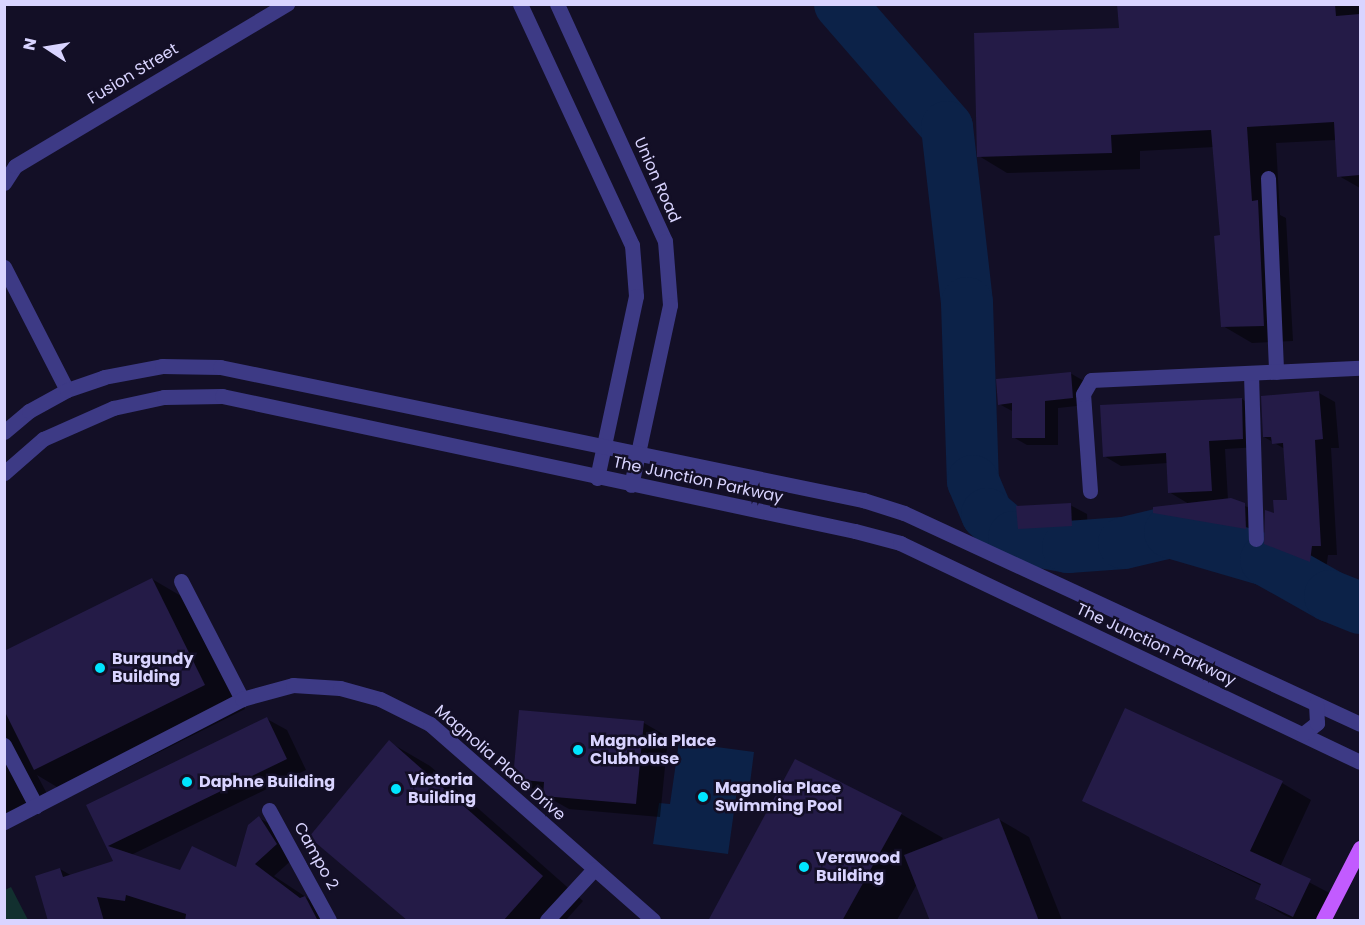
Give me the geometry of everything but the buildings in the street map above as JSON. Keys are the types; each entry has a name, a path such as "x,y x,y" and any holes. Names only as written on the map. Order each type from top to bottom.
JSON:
{"main road":[{"path":"1323,921 1360,848"}],"street":[{"name":"Fusion Street","path":"4,183 15,166 287,4"},
{"path":"520,4 632,245 636,296 597,478"},
{"name":"Union Road","path":"557,4 665,241 670,305 631,485"},
{"path":"1268,178 1276,372"},
{"path":"4,267 67,390"},
{"name":"The Junction Parkway","path":"4,432 29,411 67,390 104,377 162,366 220,367 637,452 904,513 1360,724"},
{"path":"1090,492 1083,394 1090,380 1360,368"},
{"path":"1251,374 1256,539"},
{"name":"The Junction Parkway","path":"4,473 43,438 113,408 164,397 222,396 900,543 1360,762"},
{"path":"181,582 242,699"},
{"name":"Magnolia Place Drive","path":"4,822 242,699 293,685 339,688 410,712 430,724 653,921"},
{"path":"1303,734 1317,723 1317,704"},
{"path":"4,745 36,806"},
{"name":"Campo 2","path":"269,810 329,921"},
{"path":"547,921 594,869"}],"green space":[{"path":"11,887 28,920 5,920 5,890"}],"water":[{"name":"Magnolia Place Swimming Pool","path":"679,742 754,752 749,791 737,790 728,854 653,844 659,803 670,804"}],"waterway":[{"path":"840,4 947,127 967,303 973,481 987,514 1014,537 1068,547 1124,543 1170,532 1266,560 1330,596 1360,608"}],"place":[{"name":"Burgundy Building","path":"100,668"},
{"name":"Magnolia Place Clubhouse","path":"578,750"},
{"name":"Daphne Building","path":"187,782"},
{"name":"Victoria Building","path":"396,789"},
{"name":"Magnolia Place Swimming Pool","path":"703,797"},
{"name":"Verawood Building","path":"804,867"}]}
